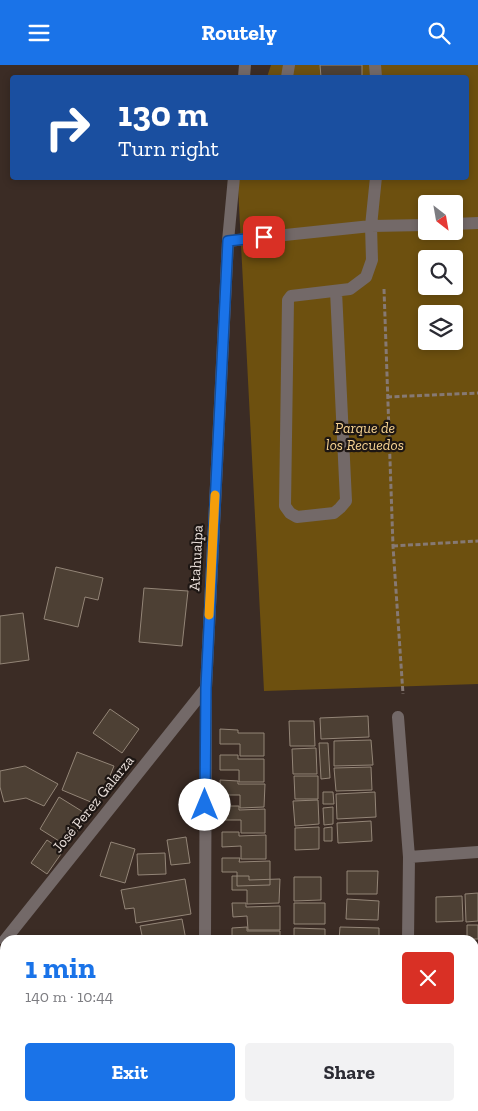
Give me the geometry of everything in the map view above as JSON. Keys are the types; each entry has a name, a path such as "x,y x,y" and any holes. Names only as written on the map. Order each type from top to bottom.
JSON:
{"street":[{"name":"Atahualpa","path":"205,935 206,688 228,241 234,180"},
{"path":"336,291 346,501 334,513 297,517 290,513 285,506 288,300 291,296 350,289 366,277 372,260 371,226 376,180"},
{"path":"463,224 478,223"},
{"path":"228,241 371,226 418,225"},
{"name":"José Perez Galarza","path":"9,935 206,688"},
{"path":"398,717 409,857 408,935"},
{"path":"409,857 478,852"}],"path":[{"path":"366,277 384,285 393,546 403,694"},
{"path":"387,397 478,393"},
{"path":"393,546 478,541"}],"green space":[{"name":"Parque de los Recuedos","path":"271,65 478,65 478,684 264,691 238,186 239,180 469,180 469,75 268,75"}],"building":[{"path":"320,65 362,65 362,75 321,75"},
{"path":"56,567 103,578 98,600 85,597 78,627 44,619"},
{"path":"144,588 188,591 182,646 139,642"},
{"path":"23,613 29,660 0,664 0,616"},
{"path":"110,709 139,729 122,753 93,733"},
{"path":"368,716 369,737 321,739 320,718"},
{"path":"289,721 314,721 315,746 290,746"},
{"path":"220,729 238,730 238,733 264,733 264,756 240,756 240,744 220,744"},
{"path":"371,740 373,765 334,766 334,741"},
{"path":"319,743 328,743 330,778 321,779"},
{"path":"316,748 317,774 293,774 292,749"},
{"path":"77,752 114,766 98,805 62,790"},
{"path":"220,755 238,755 238,759 264,759 264,782 239,782 239,770 220,770"},
{"path":"25,766 58,784 44,806 26,798 4,802 0,787 0,771"},
{"path":"371,767 372,790 336,791 334,768"},
{"path":"294,776 318,776 318,799 295,799"},
{"path":"220,780 238,781 238,784 265,784 264,807 240,808 240,795 221,795"},
{"path":"323,792 333,792 334,804 323,804"},
{"path":"375,792 376,817 337,819 336,794"},
{"path":"59,797 88,815 67,846 40,829"},
{"path":"318,800 319,824 295,826 293,801"},
{"path":"221,806 239,806 239,810 265,809 265,833 241,833 241,820 221,820"},
{"path":"333,807 333,824 324,825 323,808"},
{"path":"371,821 372,841 338,843 337,823"},
{"path":"319,827 319,849 295,850 295,828"},
{"path":"332,827 332,841 324,841 324,828"},
{"path":"222,832 239,832 239,836 266,835 266,859 241,859 241,846 222,847"},
{"path":"186,837 190,863 171,865 167,840"},
{"path":"47,840 63,851 47,874 31,863"},
{"path":"111,842 135,849 125,883 100,876"},
{"path":"165,853 166,874 138,875 137,854"},
{"path":"222,858 240,858 239,862 270,861 270,885 237,886 237,872 222,872"},
{"path":"347,871 378,871 377,894 347,894"},
{"path":"232,876 249,876 249,880 280,879 279,903 247,904 247,890 232,890"},
{"path":"294,877 321,877 321,900 294,901"},
{"path":"185,879 191,914 136,923 134,908 125,909 121,890"},
{"path":"478,893 478,921 466,922 465,894"},
{"path":"462,896 463,921 436,922 436,897"},
{"path":"347,899 379,901 378,920 346,919"},
{"path":"232,903 246,903 246,907 280,906 280,930 248,930 247,916 233,917"},
{"path":"294,903 325,903 325,924 294,924"},
{"path":"182,919 185,935 142,935 140,926"},
{"path":"467,925 478,925 478,935 467,935"},
{"path":"247,927 247,931 280,931 280,935 232,935 232,928"},
{"path":"340,927 379,928 379,935 339,935"},
{"path":"294,928 325,929 325,935 294,935"}],"slow traffic":[{"path":"209,615 215,495"}],"route":[{"path":"205,805 206,688 228,241 264,237"}]}
